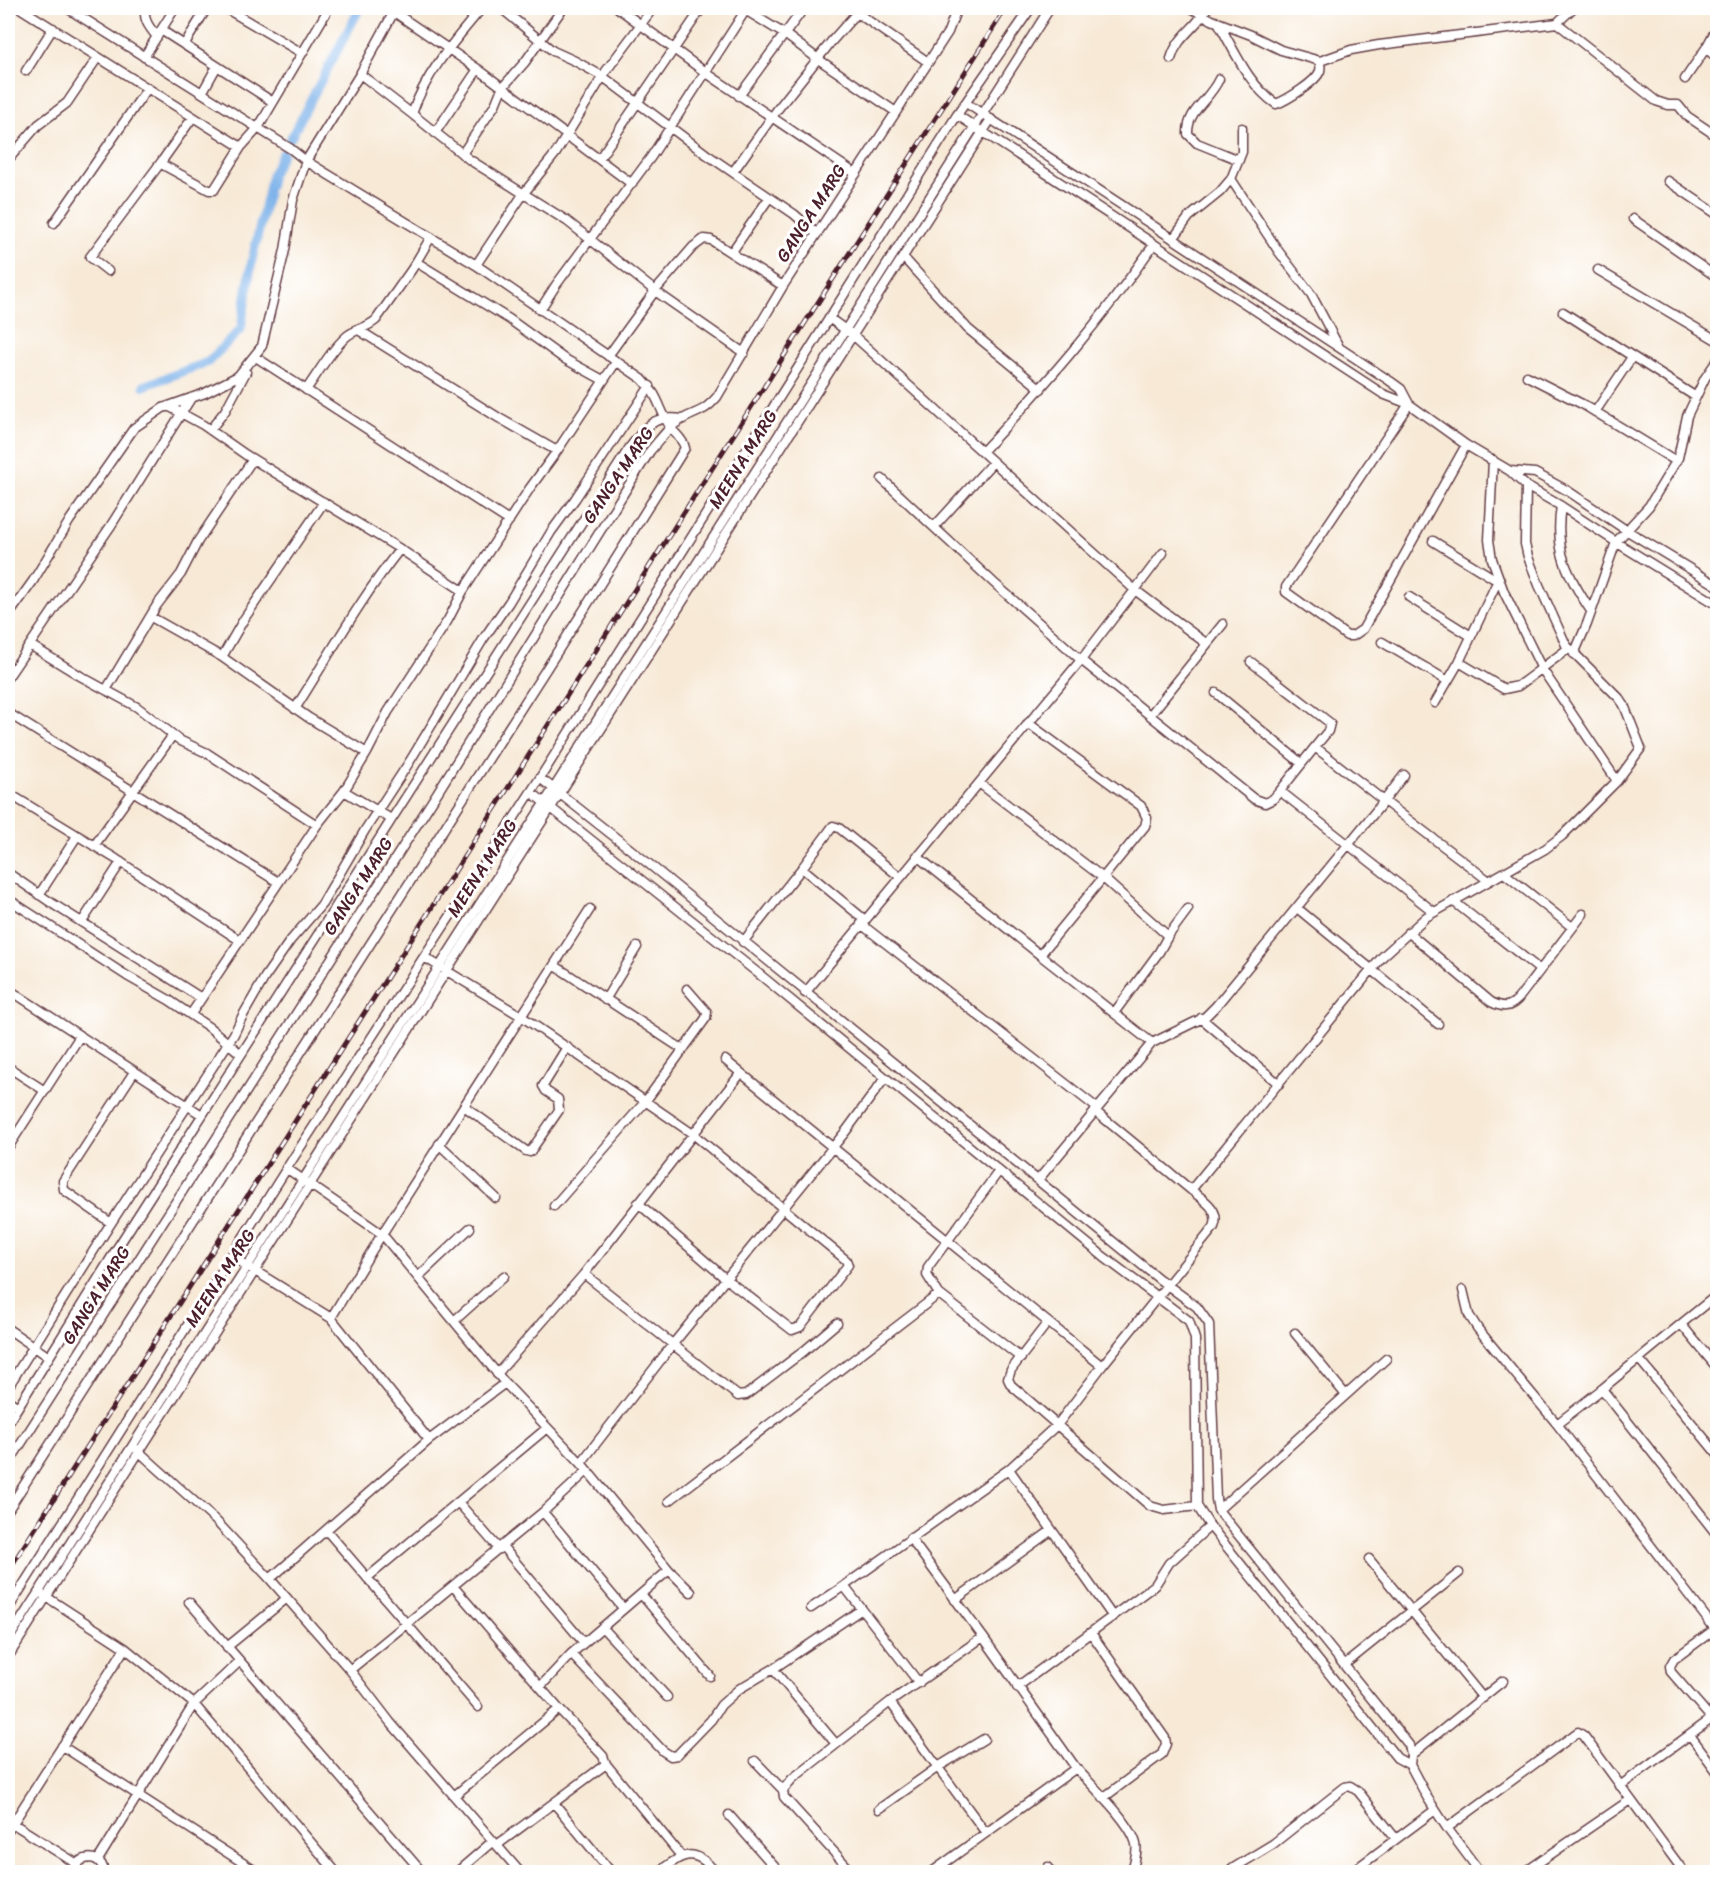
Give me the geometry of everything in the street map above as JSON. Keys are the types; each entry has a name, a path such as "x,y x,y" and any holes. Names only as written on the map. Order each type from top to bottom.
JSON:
{"street":[{"path":"20,8 241,147"},
{"path":"8,1510 685,448 684,443 670,428 657,395 650,386 608,356 476,265 306,161 291,149 67,8"},
{"path":"146,8 145,19 159,34 184,45 273,102"},
{"path":"144,57 175,8"},
{"path":"184,45 207,8"},
{"path":"225,8 302,54"},
{"path":"162,161 163,165 202,187 214,190 241,147 258,128 329,8"},
{"path":"412,114 417,98 448,49 482,8"},
{"path":"501,8 553,51 602,76 706,154 794,214 817,234"},
{"path":"462,154 495,105 502,88 525,62 563,8"},
{"path":"618,8 771,119 856,174"},
{"path":"476,265 524,193 556,153 602,76 653,8"},
{"path":"598,159 702,8"},
{"path":"540,310 632,184 744,8 896,112"},
{"path":"740,96 804,8"},
{"name":"MEENA MARG","path":"8,1609 286,1168 540,778 957,115 1031,8"},
{"name":"MEENA MARG","path":"557,791 845,329 1050,8"},
{"path":"1191,8 1205,11 1219,24 1248,72 1276,104 1311,81 1321,68 1320,61"},
{"path":"1219,24 1251,35 1281,50 1320,61 1351,50 1379,45 1557,23 1573,8"},
{"path":"733,172 856,9 928,62"},
{"name":"GANGA MARG","path":"8,1464 434,798 650,451 670,428 683,419 698,414 717,397 783,286 948,32 956,9"},
{"path":"8,616 33,581 96,481 134,428 168,406 192,398 238,376 262,346 273,308 293,200 306,161 360,74 395,10 632,184"},
{"path":"1171,59 1177,43 1205,11"},
{"path":"1557,23 1656,101 1678,105 1687,116 1718,137"},
{"path":"1685,79 1718,26"},
{"path":"26,71 53,28"},
{"path":"1706,48 1718,59"},
{"path":"8,160 38,125 68,103 98,57"},
{"path":"202,93 217,66"},
{"path":"435,133 478,69"},
{"path":"360,74 462,154 567,221 656,291 744,352"},
{"path":"1219,79 1209,97 1190,119 1188,134 1197,143 1239,160"},
{"path":"54,224 147,88"},
{"path":"966,103 1401,389 1409,404"},
{"path":"957,115 1383,394 1409,404 1466,445 1510,471 1526,486 1718,605"},
{"path":"108,271 90,257 193,117"},
{"path":"8,1657 43,1594 135,1449 306,1182 447,972 557,791 854,336 991,119"},
{"path":"1173,239 1189,217 1220,192 1231,179 1239,160 1243,141 1242,128"},
{"path":"1231,179 1272,243 1311,294 1339,348"},
{"path":"1668,181 1718,215"},
{"path":"731,253 769,198"},
{"path":"1633,219 1718,278"},
{"path":"306,390 339,344 357,329 369,326 376,320 431,237"},
{"path":"608,356 656,291 704,239 711,240 783,286"},
{"path":"982,452 1041,389 1119,296 1154,244"},
{"path":"903,257 968,329 1041,389"},
{"path":"416,262 479,300 563,358 603,380"},
{"path":"1598,270 1718,341"},
{"path":"1563,312 1696,398"},
{"path":"829,318 854,336 1135,590 1207,644"},
{"path":"357,329 557,451"},
{"path":"254,356 509,521"},
{"path":"210,430 225,411 254,356"},
{"path":"1595,412 1632,357"},
{"path":"1459,662 1504,689 1518,686 1572,651 1591,611 1616,542 1650,506 1676,461 1687,416 1705,378 1718,359"},
{"path":"191,1014 317,825 344,791 388,712 448,620 463,591 616,362"},
{"path":"1527,376 1595,412 1676,461"},
{"path":"8,1387 111,1222 234,1034 265,977 290,941 321,904 550,532 575,499 650,386"},
{"path":"8,677 110,527 192,398"},
{"path":"1409,404 1287,588 1286,592 1313,613 1347,636 1353,636 1364,628 1466,445"},
{"path":"168,406 400,549 463,591"},
{"name":"GANGA MARG","path":"8,1423 202,1115 630,447 647,426 665,417 683,419"},
{"path":"106,690 151,616 181,574 198,541 253,459"},
{"path":"1493,460 1489,540 1498,580 1542,669 1617,781"},
{"path":"934,527 993,462"},
{"path":"1510,471 1535,473 1568,491 1626,530 1718,586"},
{"path":"882,479 1080,660 1151,714 1257,801 1269,802 1328,731 1329,723 1251,662"},
{"path":"1191,1190 1372,969 1408,933 1434,912 1545,849 1562,836 1617,781 1641,748 1624,705 1572,651 1527,557 1525,544 1526,486"},
{"path":"222,657 244,619 324,502"},
{"path":"1561,506 1558,537 1561,552 1576,588 1591,611"},
{"path":"1433,541 1498,580"},
{"path":"296,709 354,611 400,549"},
{"path":"805,993 1080,660 1163,553"},
{"path":"1435,703 1459,662 1498,580"},
{"path":"1409,597 1471,636"},
{"path":"151,616 222,657 296,709 367,753"},
{"path":"1151,714 1223,624"},
{"path":"1382,642 1448,681"},
{"path":"30,645 136,707 181,741 207,753 317,825"},
{"path":"1216,693 1301,763"},
{"path":"8,713 278,882"},
{"path":"1028,723 1141,806 1147,818 1145,826 1040,955"},
{"path":"94,846 173,735"},
{"path":"1315,747 1489,881"},
{"path":"1038,1180 1152,1043 1201,1018 1216,1006 1404,775"},
{"path":"540,778 1197,1307 1209,1324 1215,1499 1218,1510 1409,1745 1410,1765"},
{"path":"979,783 1102,877 1168,936"},
{"path":"344,791 391,819"},
{"path":"1280,791 1434,912"},
{"path":"531,792 549,804 1104,1257 1190,1321 1194,1339 1197,1506 1210,1526 1397,1758 1410,1765 1435,1810 1480,1872"},
{"path":"8,793 121,862 239,940"},
{"name":"MEENA MARG","path":"306,1182 438,966 549,804"},
{"path":"743,942 833,826 839,828 900,877"},
{"path":"39,895 77,836"},
{"path":"917,856 1152,1043"},
{"path":"82,922 121,862"},
{"path":"802,868 863,922 1096,1109 1211,1207 1217,1215 1214,1227 1058,1424 1009,1469 812,1608"},
{"path":"8,873 201,998"},
{"path":"1504,873 1572,927"},
{"path":"8,899 127,976 191,1014 241,1054"},
{"path":"1453,901 1540,969"},
{"path":"1297,908 1438,1024"},
{"path":"331,1318 382,1234 590,909"},
{"path":"1114,1013 1188,909"},
{"path":"1408,933 1491,1002 1500,1006 1512,1004 1583,914"},
{"path":"605,1000 637,947"},
{"path":"424,957 521,1016 693,1134 846,1260 847,1270 800,1327 792,1330 726,1279 638,1203"},
{"path":"554,965 682,1049"},
{"path":"554,1206 645,1102 706,1018 707,1012 687,989"},
{"path":"8,991 202,1115"},
{"path":"1201,1018 1279,1083"},
{"path":"9,1146 80,1036"},
{"path":"464,1106 530,1152 559,1110 558,1099 546,1091 543,1086 567,1047"},
{"path":"725,1060 1102,1366"},
{"path":"8,1067 45,1091"},
{"path":"111,1222 64,1190 62,1186 63,1181 135,1072"},
{"path":"497,1374 584,1274 741,1073"},
{"path":"581,1463 673,1344 833,1147 885,1078"},
{"path":"439,1144 496,1198"},
{"path":"286,1168 382,1234 497,1374 581,1463 669,1570 691,1592"},
{"path":"999,1171 946,1239 927,1270 927,1275 939,1294 1021,1358"},
{"path":"418,1278 470,1228"},
{"path":"231,1256 331,1318 429,1440"},
{"path":"584,1274 738,1396 746,1395 837,1323"},
{"path":"454,1321 504,1276"},
{"path":"1463,1290 1469,1315 1478,1329 1557,1424 1716,1628 1674,1659 1670,1666 1671,1672 1714,1716 1620,1786"},
{"path":"669,1501 939,1294"},
{"path":"1557,1424 1718,1294"},
{"path":"1048,1322 1011,1370 1008,1379 1011,1385 1149,1506 1164,1510 1197,1506"},
{"path":"1681,1324 1718,1370"},
{"path":"8,1329 49,1357"},
{"path":"1295,1333 1345,1395"},
{"path":"1218,1510 1386,1359"},
{"path":"1639,1359 1718,1455"},
{"path":"270,1580 429,1440 505,1383"},
{"path":"1602,1389 1718,1536"},
{"path":"8,1400 18,1407"},
{"path":"368,1578 547,1428"},
{"path":"135,1449 216,1521 287,1598 350,1670 390,1722 520,1872"},
{"path":"1009,1469 1113,1617"},
{"path":"350,1670 543,1512 587,1471"},
{"path":"458,1502 584,1643"},
{"path":"543,1512 623,1608"},
{"path":"1017,1687 1155,1585 1169,1563 1210,1526"},
{"path":"956,1600 1052,1530"},
{"path":"327,1531 478,1707"},
{"path":"910,1538 1076,1768 1122,1819 1136,1845 1132,1872"},
{"path":"1369,1559 1482,1698"},
{"path":"540,1687 571,1654 669,1570"},
{"path":"1344,1665 1459,1574"},
{"path":"844,1586 919,1683"},
{"path":"453,1587 603,1756 606,1764 681,1856"},
{"path":"641,1593 710,1676"},
{"path":"8,1640 43,1594"},
{"path":"43,1594 124,1648 194,1704 336,1872"},
{"path":"227,1647 287,1598"},
{"path":"189,1602 422,1872"},
{"path":"571,1654 663,1751 671,1756 677,1755 721,1705 739,1689 862,1609"},
{"path":"602,1627 667,1697"},
{"path":"1091,1633 1165,1738 1166,1744 1162,1754 1103,1798"},
{"path":"783,1790 792,1779 890,1702 983,1637"},
{"path":"104,1872 98,1860 89,1858 76,1868 9,1825 124,1648"},
{"path":"98,1860 194,1704 240,1661"},
{"path":"773,1669 836,1744"},
{"path":"1411,1755 1503,1681"},
{"path":"890,1702 986,1833"},
{"path":"454,1796 559,1709"},
{"path":"1447,1828 1578,1732 1584,1736 1682,1869 1670,1872"},
{"path":"1690,1735 1718,1773"},
{"path":"879,1809 938,1767 984,1739"},
{"path":"62,1746 257,1872"},
{"path":"755,1761 783,1790 784,1797 851,1871"},
{"path":"456,1872 606,1764"},
{"path":"932,1872 1076,1768"},
{"path":"1227,1872 1273,1844 1345,1787 1350,1786 1358,1791 1396,1839"},
{"path":"1525,1872 1630,1800"},
{"path":"554,1803 611,1872"},
{"path":"1352,1872 1435,1810"},
{"path":"729,1815 779,1872"},
{"path":"658,1872 681,1856 694,1855 701,1858 716,1872"}],"waterway":[{"path":"290,139 360,8"},
{"path":"144,386 208,362 241,329 252,260 272,174 283,153"}],"railway":[{"path":"8,1571 1006,8"}]}
